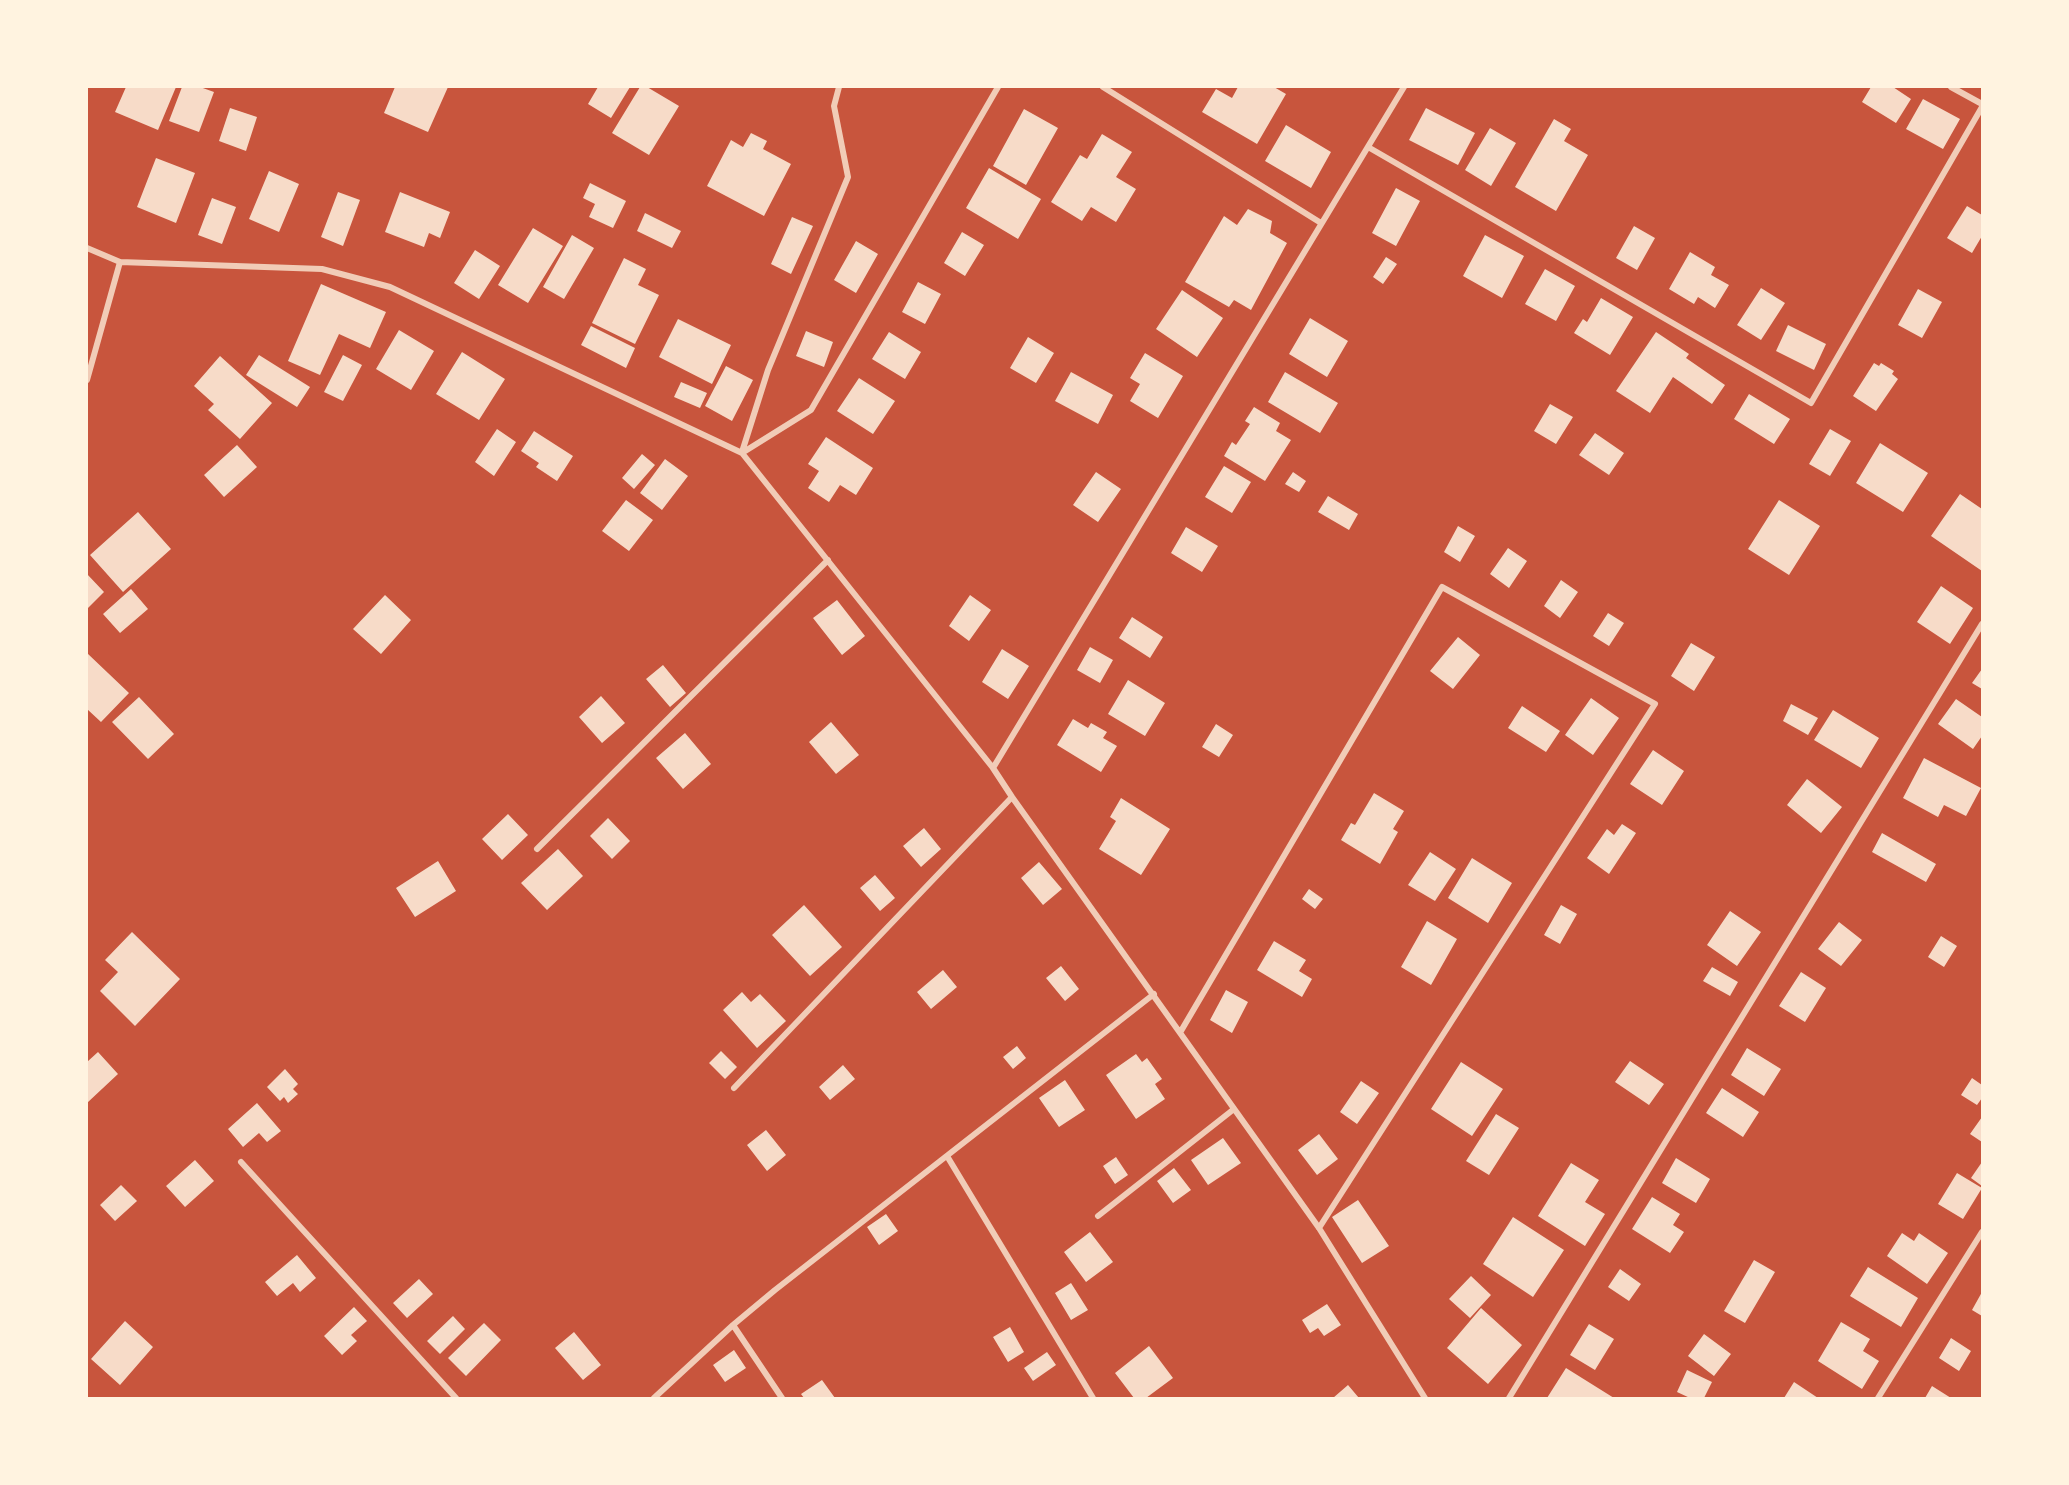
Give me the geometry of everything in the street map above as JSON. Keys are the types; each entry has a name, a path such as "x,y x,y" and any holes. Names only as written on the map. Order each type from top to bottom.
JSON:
{"street":[{"path":"742,453 768,370 848,177 834,106 839,87"},
{"path":"742,453 811,410 998,87"},
{"path":"1103,87 1321,224"},
{"path":"993,768 1404,87"},
{"path":"1368,147 1811,403 1982,106 1951,87"},
{"path":"87,248 120,262 322,269 390,287 742,453 993,768 1319,1228 1425,1398"},
{"path":"87,380 120,262"},
{"path":"537,849 828,560"},
{"path":"1180,1031 1442,587 1655,704 1319,1228"},
{"path":"1509,1398 1982,624"},
{"path":"735,1088 1012,797"},
{"path":"654,1398 733,1325 775,1290 1154,994"},
{"path":"1098,1216 1234,1109"},
{"path":"947,1156 1093,1398"},
{"path":"241,1162 456,1398"},
{"path":"1878,1398 1982,1232"},
{"path":"733,1325 782,1398"}],"building":[{"path":"126,87 176,87 158,130 115,112"},
{"path":"182,87 200,87 214,92 199,132 169,121"},
{"path":"395,87 448,87 428,132 384,113"},
{"path":"598,87 630,87 611,118 588,104"},
{"path":"640,87 647,87 679,106 649,155 612,133"},
{"path":"1238,87 1274,87 1286,94 1257,144 1202,112 1216,89 1232,98"},
{"path":"1871,87 1893,87 1911,99 1896,123 1862,102"},
{"path":"1923,99 1960,119 1943,149 1906,129"},
{"path":"230,108 257,117 246,151 219,141"},
{"path":"1426,108 1475,133 1458,165 1409,140"},
{"path":"1024,109 1058,128 1026,185 993,166"},
{"path":"1554,119 1571,129 1564,141 1588,155 1556,211 1515,187"},
{"path":"1286,125 1331,152 1311,188 1265,161"},
{"path":"1490,128 1516,143 1491,186 1465,170"},
{"path":"751,133 767,141 763,149 791,164 764,216 707,186 731,140 743,147"},
{"path":"1102,134 1132,152 1116,177 1136,189 1116,222 1091,207 1082,221 1051,202 1080,155 1087,159"},
{"path":"156,158 195,173 176,223 137,207"},
{"path":"989,168 1041,199 1018,239 966,208"},
{"path":"269,171 299,184 279,232 249,219"},
{"path":"590,183 626,201 613,228 589,217 595,204 583,198"},
{"path":"1396,188 1420,201 1396,246 1372,233"},
{"path":"338,192 360,200 343,246 321,237"},
{"path":"400,192 450,212 440,238 429,233 424,247 385,232"},
{"path":"212,198 236,207 222,244 198,235"},
{"path":"1967,206 1982,215 1982,236 1972,253 1947,238"},
{"path":"1248,209 1272,221 1270,233 1287,243 1251,310 1234,300 1229,307 1185,282 1224,216 1237,225"},
{"path":"645,213 681,231 672,248 637,231"},
{"path":"792,217 813,226 791,274 771,264"},
{"path":"1634,226 1655,238 1637,270 1616,258"},
{"path":"533,228 563,246 528,303 498,285"},
{"path":"962,232 984,245 965,276 944,263"},
{"path":"572,235 594,248 564,299 543,287"},
{"path":"1485,235 1524,256 1502,298 1463,276"},
{"path":"856,241 878,254 856,293 834,280"},
{"path":"475,250 500,266 479,299 454,283"},
{"path":"1690,252 1715,267 1711,275 1729,285 1715,308 1698,297 1694,304 1669,289"},
{"path":"1386,257 1397,264 1383,284 1373,277"},
{"path":"624,258 646,269 638,285 659,295 635,344 592,323"},
{"path":"1545,269 1575,286 1556,321 1525,304"},
{"path":"918,282 941,294 925,324 902,312"},
{"path":"321,284 386,312 370,348 339,334 320,375 288,361"},
{"path":"1761,288 1785,303 1761,340 1737,325"},
{"path":"1918,289 1942,302 1922,338 1898,325"},
{"path":"1182,290 1223,318 1197,357 1156,329"},
{"path":"1601,298 1633,317 1610,355 1574,333 1583,319 1587,322"},
{"path":"1310,318 1348,341 1327,377 1289,354"},
{"path":"678,319 731,345 712,384 659,357"},
{"path":"1788,325 1826,344 1814,370 1776,351"},
{"path":"591,326 635,348 626,368 581,345"},
{"path":"399,330 434,351 411,390 376,369"},
{"path":"806,331 833,342 824,367 796,356"},
{"path":"889,332 921,352 905,379 872,359"},
{"path":"1656,332 1689,354 1686,358 1725,385 1712,404 1673,377 1650,413 1616,391"},
{"path":"1028,337 1054,353 1036,383 1010,368"},
{"path":"462,352 505,379 479,420 436,394"},
{"path":"1145,353 1183,376 1158,418 1130,401 1140,384 1130,378"},
{"path":"259,355 310,387 297,407 246,375"},
{"path":"343,355 362,365 343,401 324,392"},
{"path":"220,356 272,403 240,439 208,410 214,404 194,386"},
{"path":"1874,363 1879,366 1881,363 1894,371 1892,374 1898,379 1876,411 1853,396"},
{"path":"726,366 753,380 732,421 705,406"},
{"path":"1071,372 1113,395 1098,424 1055,401"},
{"path":"1285,372 1338,403 1320,433 1268,402"},
{"path":"859,378 895,401 873,434 837,411"},
{"path":"681,382 707,393 700,408 674,397"},
{"path":"1749,394 1790,419 1774,444 1734,419"},
{"path":"1550,404 1573,417 1556,444 1534,431"},
{"path":"1254,407 1280,423 1276,431 1291,440 1265,481 1224,456 1232,442 1236,445 1250,424 1245,421"},
{"path":"497,429 516,442 494,476 475,462"},
{"path":"1830,429 1851,441 1830,476 1809,464"},
{"path":"534,431 573,456 557,481 536,467 539,463 521,451"},
{"path":"1595,433 1624,453 1609,475 1579,455"},
{"path":"826,437 873,468 856,495 840,485 829,502 808,488 819,471 808,464"},
{"path":"1880,443 1928,473 1903,512 1856,483"},
{"path":"237,445 257,467 224,497 204,475"},
{"path":"642,454 655,465 634,489 622,478"},
{"path":"665,459 688,476 662,510 640,493"},
{"path":"1224,466 1251,482 1232,513 1205,497"},
{"path":"1096,472 1121,489 1098,522 1073,505"},
{"path":"1293,472 1306,481 1299,492 1285,484"},
{"path":"1960,494 1982,509 1982,571 1931,536"},
{"path":"1328,496 1358,514 1349,530 1318,512"},
{"path":"626,500 653,520 629,551 602,531"},
{"path":"1779,500 1820,526 1789,575 1748,549"},
{"path":"138,512 171,549 123,592 90,555"},
{"path":"1458,526 1475,536 1460,562 1444,552"},
{"path":"1186,527 1218,546 1202,572 1171,553"},
{"path":"1508,548 1527,561 1509,588 1490,574"},
{"path":"87,574 104,592 87,609"},
{"path":"1561,580 1578,592 1560,618 1544,606"},
{"path":"1941,586 1973,608 1950,644 1917,622"},
{"path":"131,589 148,609 120,633 103,614"},
{"path":"385,595 411,620 381,654 353,629"},
{"path":"970,595 991,610 969,641 949,626"},
{"path":"837,600 865,636 842,655 813,618"},
{"path":"1608,613 1624,623 1609,646 1593,636"},
{"path":"1132,617 1163,637 1150,658 1119,638"},
{"path":"1458,637 1480,655 1453,689 1430,671"},
{"path":"1691,643 1715,657 1694,691 1671,676"},
{"path":"1090,647 1113,660 1100,683 1077,670"},
{"path":"1002,649 1029,666 1008,699 982,682"},
{"path":"87,653 129,693 101,722 87,709"},
{"path":"663,665 686,693 670,707 646,679"},
{"path":"1982,669 1982,689 1972,683"},
{"path":"1128,680 1165,703 1145,736 1108,714"},
{"path":"601,696 625,723 602,743 579,717"},
{"path":"139,697 174,734 148,759 112,722"},
{"path":"1591,698 1619,718 1593,755 1565,735"},
{"path":"1956,699 1982,717 1982,736 1973,749 1938,724"},
{"path":"1791,704 1818,718 1808,735 1783,721"},
{"path":"1522,706 1560,731 1546,752 1508,728"},
{"path":"1833,710 1879,738 1861,768 1814,740"},
{"path":"1073,719 1088,728 1091,723 1107,732 1103,738 1117,746 1101,772 1057,745"},
{"path":"831,722 859,755 836,774 809,742"},
{"path":"1216,724 1233,735 1219,757 1202,747"},
{"path":"685,733 711,764 683,789 656,758"},
{"path":"1653,750 1684,771 1662,805 1630,784"},
{"path":"1924,758 1981,788 1966,816 1944,805 1938,817 1903,798"},
{"path":"1807,779 1842,807 1821,833 1787,805"},
{"path":"1374,793 1404,811 1393,829 1398,832 1380,864 1341,840 1351,823 1355,825"},
{"path":"1121,798 1170,829 1141,875 1099,849 1116,821 1110,817"},
{"path":"508,814 528,835 502,860 482,839"},
{"path":"608,818 630,841 612,859 590,836"},
{"path":"1622,824 1636,833 1609,874 1587,858 1607,829 1614,835"},
{"path":"924,828 941,849 921,867 903,846"},
{"path":"1882,833 1936,864 1926,882 1872,852"},
{"path":"558,849 583,876 547,910 521,883"},
{"path":"1430,852 1456,869 1435,901 1408,885"},
{"path":"1472,858 1512,883 1488,923 1448,898"},
{"path":"438,861 456,891 415,917 396,888"},
{"path":"1039,862 1062,889 1043,905 1021,878"},
{"path":"875,875 895,898 880,911 860,888"},
{"path":"1309,889 1323,899 1315,909 1302,899"},
{"path":"804,905 842,947 810,976 772,935"},
{"path":"1561,905 1577,914 1560,944 1544,935"},
{"path":"1730,911 1761,932 1737,966 1707,945"},
{"path":"1427,921 1457,939 1431,985 1401,967"},
{"path":"1839,922 1862,940 1841,966 1818,949"},
{"path":"132,932 180,979 135,1026 100,991 118,972 105,960"},
{"path":"1941,936 1957,946 1944,967 1928,957"},
{"path":"1274,941 1306,960 1299,971 1312,979 1302,997 1257,970"},
{"path":"1061,966 1079,989 1065,1001 1046,978"},
{"path":"1712,967 1738,982 1730,996 1703,981"},
{"path":"943,970 957,987 931,1009 917,992"},
{"path":"1801,972 1826,988 1805,1022 1779,1006"},
{"path":"1226,990 1248,1002 1232,1033 1210,1020"},
{"path":"742,992 751,1002 760,994 786,1021 757,1048 723,1010"},
{"path":"1017,1046 1026,1058 1013,1069 1003,1057"},
{"path":"1747,1048 1781,1069 1764,1096 1731,1075"},
{"path":"721,1051 737,1067 725,1079 709,1063"},
{"path":"98,1052 118,1074 87,1103 87,1062"},
{"path":"1136,1054 1142,1062 1147,1058 1162,1079 1155,1084 1165,1099 1136,1119 1106,1075"},
{"path":"1630,1061 1664,1084 1649,1105 1615,1082"},
{"path":"1461,1062 1503,1089 1472,1136 1431,1109"},
{"path":"843,1065 855,1079 830,1100 819,1087"},
{"path":"285,1069 298,1084 293,1089 298,1094 288,1103 284,1097 280,1101 267,1087"},
{"path":"1972,1078 1982,1085 1982,1098 1977,1105 1961,1095"},
{"path":"1065,1080 1085,1110 1059,1127 1039,1098"},
{"path":"1361,1081 1379,1093 1357,1124 1340,1112"},
{"path":"1722,1088 1759,1112 1743,1137 1706,1113"},
{"path":"257,1103 281,1131 267,1142 259,1133 243,1147 228,1129"},
{"path":"1496,1114 1519,1128 1489,1175 1466,1161"},
{"path":"1982,1117 1982,1142 1970,1134"},
{"path":"766,1130 786,1155 767,1171 747,1145"},
{"path":"1319,1134 1338,1159 1317,1175 1298,1150"},
{"path":"1223,1138 1241,1163 1208,1185 1191,1160"},
{"path":"1116,1157 1128,1175 1115,1184 1103,1166"},
{"path":"1676,1158 1710,1179 1696,1203 1662,1183"},
{"path":"195,1160 214,1181 185,1207 166,1186"},
{"path":"1982,1162 1982,1186 1971,1178"},
{"path":"1571,1163 1599,1180 1585,1202 1605,1214 1585,1246 1538,1216"},
{"path":"1174,1168 1191,1190 1173,1203 1157,1181"},
{"path":"1957,1173 1982,1188 1963,1219 1938,1204"},
{"path":"121,1185 137,1201 115,1221 100,1205"},
{"path":"1652,1197 1680,1214 1673,1225 1684,1232 1670,1253 1632,1229"},
{"path":"1358,1200 1389,1246 1362,1263 1332,1217"},
{"path":"886,1214 898,1231 879,1245 867,1227"},
{"path":"1513,1217 1564,1250 1533,1297 1483,1264"},
{"path":"1090,1232 1113,1262 1086,1282 1064,1252"},
{"path":"1902,1233 1914,1241 1919,1233 1948,1253 1927,1284 1887,1256"},
{"path":"297,1255 316,1278 300,1292 293,1283 277,1296 265,1282"},
{"path":"1754,1260 1775,1272 1745,1323 1724,1311"},
{"path":"1868,1267 1918,1298 1901,1327 1850,1296"},
{"path":"1620,1269 1641,1284 1629,1301 1608,1287"},
{"path":"1471,1276 1491,1295 1470,1318 1449,1299"},
{"path":"419,1279 433,1294 407,1318 393,1303"},
{"path":"1071,1283 1088,1310 1071,1320 1055,1293"},
{"path":"1982,1292 1982,1316 1972,1310"},
{"path":"1327,1304 1341,1325 1324,1336 1318,1328 1310,1333 1302,1320"},
{"path":"354,1307 367,1321 351,1335 357,1341 342,1355 324,1336"},
{"path":"1481,1308 1522,1345 1488,1384 1447,1348"},
{"path":"453,1316 465,1329 440,1354 427,1341"},
{"path":"125,1321 153,1347 120,1385 91,1359"},
{"path":"1841,1322 1870,1339 1863,1351 1879,1361 1862,1389 1818,1361"},
{"path":"484,1323 501,1340 466,1376 448,1358"},
{"path":"1589,1324 1614,1339 1595,1370 1570,1355"},
{"path":"1010,1327 1024,1352 1008,1362 993,1337"},
{"path":"574,1332 601,1365 583,1380 555,1348"},
{"path":"1704,1334 1731,1354 1714,1376 1688,1356"},
{"path":"1951,1338 1971,1351 1959,1371 1939,1358"},
{"path":"1149,1346 1173,1378 1146,1398 1134,1398 1115,1373"},
{"path":"734,1350 746,1368 725,1382 713,1365"},
{"path":"1047,1352 1056,1365 1033,1381 1024,1368"},
{"path":"1566,1368 1614,1398 1547,1398"},
{"path":"1687,1370 1712,1382 1704,1398 1690,1398 1677,1392"},
{"path":"822,1380 835,1398 804,1398 801,1394"},
{"path":"1794,1382 1818,1398 1784,1398"},
{"path":"1348,1385 1359,1398 1333,1398"},
{"path":"1932,1386 1951,1398 1925,1398"}]}
